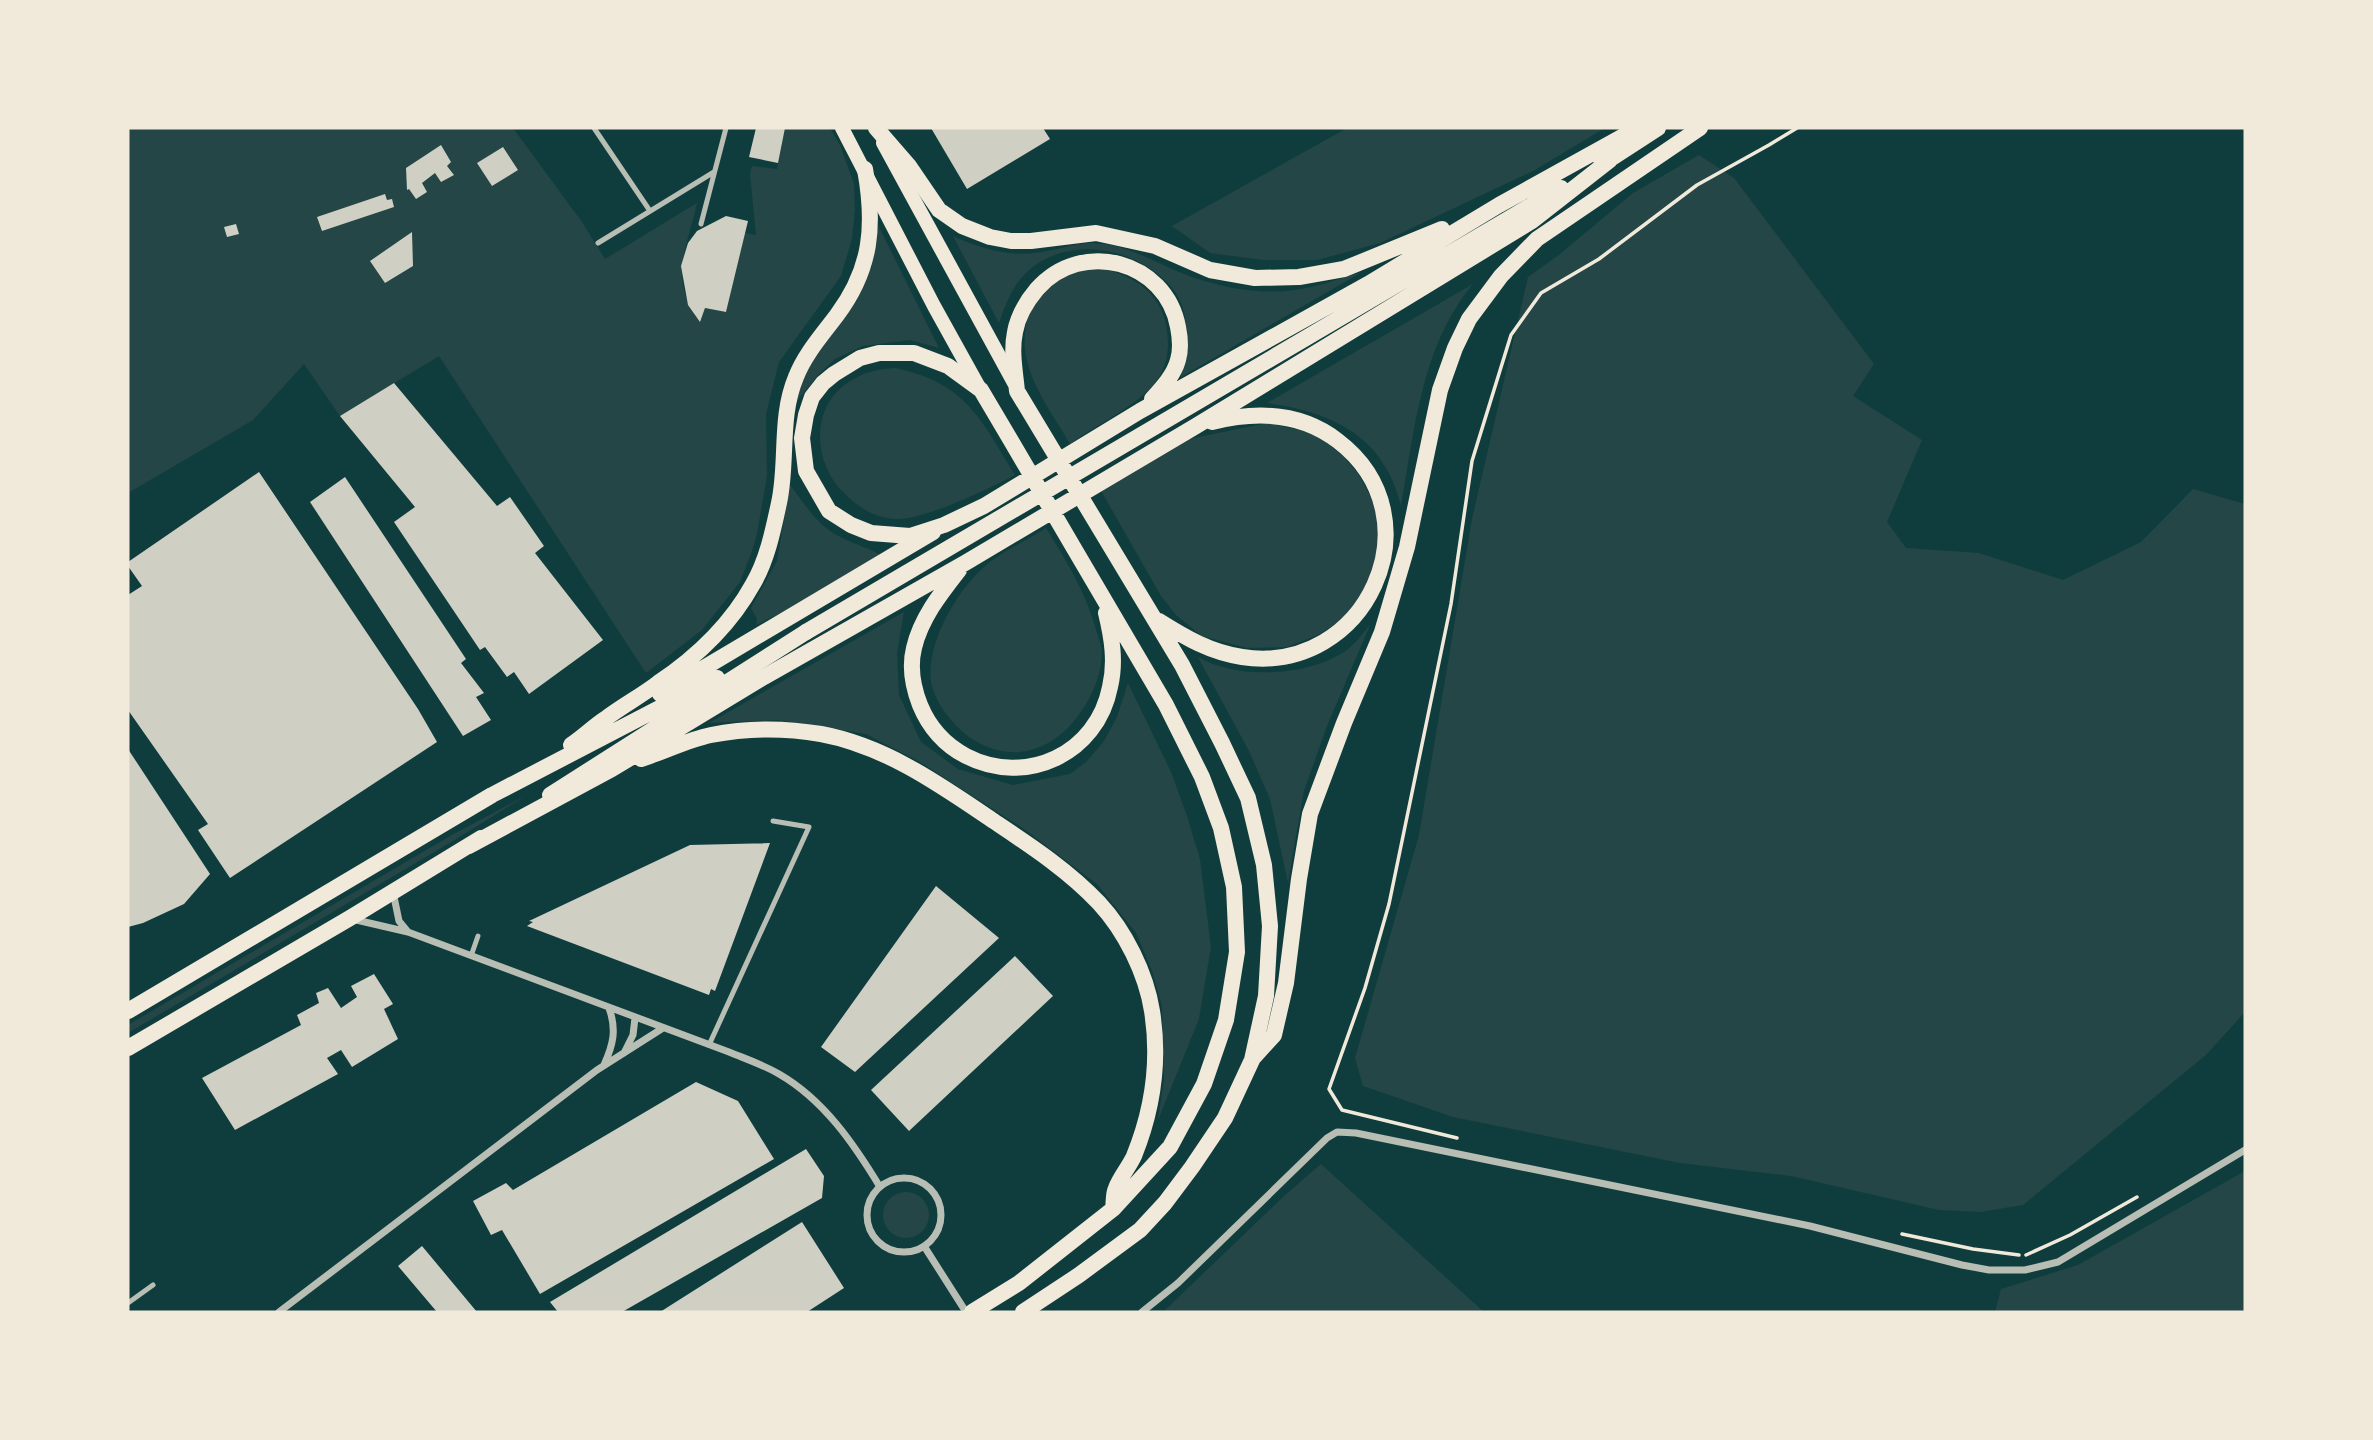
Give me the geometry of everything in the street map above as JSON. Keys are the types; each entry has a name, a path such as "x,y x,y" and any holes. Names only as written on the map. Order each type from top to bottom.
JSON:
{"main road":[{"path":"842,128 934,306 981,390 1166,705 1207,790 1221,828 1234,887 1237,953 1226,1020 1204,1084 1170,1147 1113,1209 1019,1283 972,1312"},
{"path":"875,128 909,166 939,210 962,226 1010,242 1096,233 1155,246 1210,270 1255,278 1299,277 1344,269 1499,205"},
{"path":"875,128 1017,391 1182,665 1248,798 1264,865 1270,926 1266,996 1252,1060 1225,1118 1165,1203 1140,1230 1023,1312"},
{"path":"580,739 944,525 984,506 1140,411 1368,284 1499,205 1638,128"},
{"path":"128,1048 469,846 806,632 1610,160 1658,128"},
{"path":"1252,1060 1274,1035 1286,982 1310,814 1382,632 1407,547 1440,390 1464,329 1501,276 1536,239 1699,128"},
{"path":"469,846 612,769 764,677 965,563 1196,426 1532,221 1610,160"},
{"path":"536,772 606,717 678,669 715,635 753,585 764,561 780,500 785,425 794,380 803,362 852,293 867,254 872,224 865,169"},
{"path":"1017,391 1013,359 1015,331 1024,304 1046,279 1070,264 1096,261 1116,263 1150,279 1164,293 1176,315 1180,337 1178,360 1167,383 1140,411"},
{"path":"944,525 910,536 871,533 850,525 830,511 806,471 802,438 806,415 812,397 824,383 860,358 879,354 914,354 948,366 981,390"},
{"path":"1155,618 1189,640 1209,649 1242,657 1271,658 1302,652 1330,638 1353,620 1373,592 1383,563 1386,534 1382,502 1370,474 1351,450 1327,432 1301,420 1269,414 1234,417 1196,426"},
{"path":"965,563 925,618 914,648 911,671 915,692 924,715 937,735 967,756 1000,768 1025,768 1050,762 1074,748 1092,729 1110,689 1113,666 1112,637 1101,595"},
{"path":"128,1011 476,805 806,632"},
{"path":"612,769 711,735 763,730 822,734 896,760 928,778 1015,835 1081,885 1101,905 1133,955 1148,996 1155,1037 1154,1082 1149,1112 1132,1160 1115,1189 1113,1209"}],"street":[{"path":"393,892 400,920 408,932"},
{"path":"350,918 408,932 779,1073 831,1117 880,1187"},
{"path":"604,1066 615,1033 609,1008"},
{"path":"621,1056 631,1040 635,1018"},
{"path":"279,1312 604,1066 663,1028"},
{"path":"1142,1312 1178,1283 1326,1138 1337,1132 1356,1133 1811,1226 1989,1270 2025,1270 2058,1262 2245,1150"},
{"path":"902,1178 914,1179 934,1192 941,1215 939,1227 934,1238 925,1246 901,1252 889,1249 879,1242 868,1221 868,1208 880,1187 902,1178"},
{"path":"925,1246 966,1312"}],"lane":[{"path":"594,128 650,211"},
{"path":"701,224 726,128"},
{"path":"598,243 714,172"},
{"path":"709,1045 809,827 773,821"},
{"path":"471,956 478,936"},
{"path":"128,1303 153,1285"}],"path":[{"path":"1462,1140 1342,1110 1329,1089 1366,989 1389,904 1451,604 1472,461 1511,335 1541,293 1598,258 1697,185 1797,128"},
{"path":"1892,1232 1973,1249 2023,1256 2070,1235 2140,1195"}],"shaded area":[{"path":"128,128 513,128 582,222 605,259 697,203 685,249 682,278 690,306 700,321 705,308 726,312 745,233 756,235 750,174 752,166 777,169 785,128 830,128 840,145 854,184 852,239 841,276 779,362 766,414 767,476 757,534 740,582 702,630 646,673 439,356 340,416 304,364 253,420 128,493"},
{"path":"1347,128 1605,128 1533,171 1380,243 1317,260 1263,260 1210,253 1172,226"},
{"path":"1699,155 1734,178 1874,364 1853,396 1922,440 1887,522 1906,548 1979,553 2063,580 2141,542 2193,489 2245,504 2245,1012 2206,1055 2023,1205 1980,1212 1939,1210 1791,1176 1680,1163 1453,1117 1363,1086 1355,1058 1419,835 1472,519 1528,277 1633,193"},
{"path":"878,225 939,348 910,340 863,346 835,359 794,405 807,365 853,305 872,266"},
{"path":"953,236 983,247 1024,254 1086,243 1105,244 1128,250 1197,279 1253,291 1303,289 1362,272 1181,377 1186,344 1183,308 1173,289 1158,274 1141,263 1100,250 1059,253 1040,262 1019,280 999,323"},
{"path":"1090,267 1121,274 1135,281 1156,300 1167,328 1168,349 1162,372 1140,398 1070,444 1042,398 1028,366 1025,333 1029,315 1039,297 1061,278"},
{"path":"1473,284 1456,308 1431,361 1416,418 1401,506 1383,462 1369,445 1353,432 1314,413 1267,403"},
{"path":"895,368 939,383 955,393 980,420 1015,475 955,503 906,518 879,516 867,511 844,493 825,465 821,449 820,433 829,402 840,389 854,379 874,371"},
{"path":"1267,423 1314,433 1343,456 1359,475 1377,509 1378,549 1370,587 1348,616 1318,635 1287,647 1247,648 1202,636 1176,615 1161,596 1100,489 1184,440"},
{"path":"790,485 828,530 881,555 816,596 756,625 757,619 751,608 777,561"},
{"path":"1046,528 1088,605 1102,654 1099,672 1085,706 1063,733 1035,749 1020,752 1001,751 983,745 967,735 943,710 931,682 934,649 947,615 979,572 997,557"},
{"path":"904,612 897,653 899,695 921,742 958,769 1013,785 1070,774 1086,762 1104,741 1117,717 1128,683 1171,772 1187,816 1200,859 1211,947 1199,1019 1158,1120 1164,1079 1162,1006 1152,971 1136,933 1097,884 1024,829 920,762 866,734 778,720 709,723"},
{"path":"1370,625 1327,726 1304,791 1288,883 1270,799 1249,751 1198,657 1214,664 1253,672 1295,670 1333,658 1351,647"},
{"path":"527,795 128,1033 128,1025 450,836"},
{"path":"1321,1164 1484,1312 1163,1312"},
{"path":"2245,1171 2245,1312 1995,1312 2001,1289 2078,1265"},
{"path":"906,1192 923,1198 929,1215 923,1232 906,1238 889,1232 883,1215 889,1198"}],"building":[{"path":"756,128 785,128 778,163 749,157"},
{"path":"931,128 1043,128 1050,139 967,189"},
{"path":"441,145 451,162 447,166 454,175 441,182 435,173 422,183 427,192 416,199 409,189 407,190 406,168"},
{"path":"503,147 518,170 492,186 477,163"},
{"path":"385,194 387,200 392,199 394,207 322,231 317,217"},
{"path":"726,216 748,221 726,312 705,308 700,322 688,305 681,266 688,243 697,231"},
{"path":"236,224 239,234 227,237 224,227"},
{"path":"412,232 413,266 385,283 370,261"},
{"path":"394,383 497,506 510,497 544,546 535,553 603,640 529,694 514,672 507,677 485,647 480,650 394,522 415,507 340,416"},
{"path":"259,472 418,709 437,742 230,878 198,830 208,824 128,710 128,595 142,586 128,562"},
{"path":"345,477 466,659 461,663 484,693 476,697 491,720 463,736 310,502"},
{"path":"128,749 210,874 184,904 128,927"},
{"path":"770,843 715,991 711,989 709,995 527,926 533,922 529,921 690,845"},
{"path":"936,886 999,938 855,1072 821,1047"},
{"path":"1015,956 1053,996 909,1131 871,1090"},
{"path":"374,974 393,1004 384,1009 398,1039 352,1067 341,1050 327,1058 338,1074 235,1130 202,1078 301,1025 297,1015 319,1003 316,993 328,988 341,1008 357,997 351,986"},
{"path":"696,1082 738,1101 774,1159 540,1294 502,1230 491,1235 473,1201 506,1183 513,1190"},
{"path":"806,1149 824,1176 822,1198 622,1312 558,1312 550,1302"},
{"path":"802,1222 844,1288 807,1312 660,1312"},
{"path":"422,1246 477,1312 437,1312 398,1266"}]}
